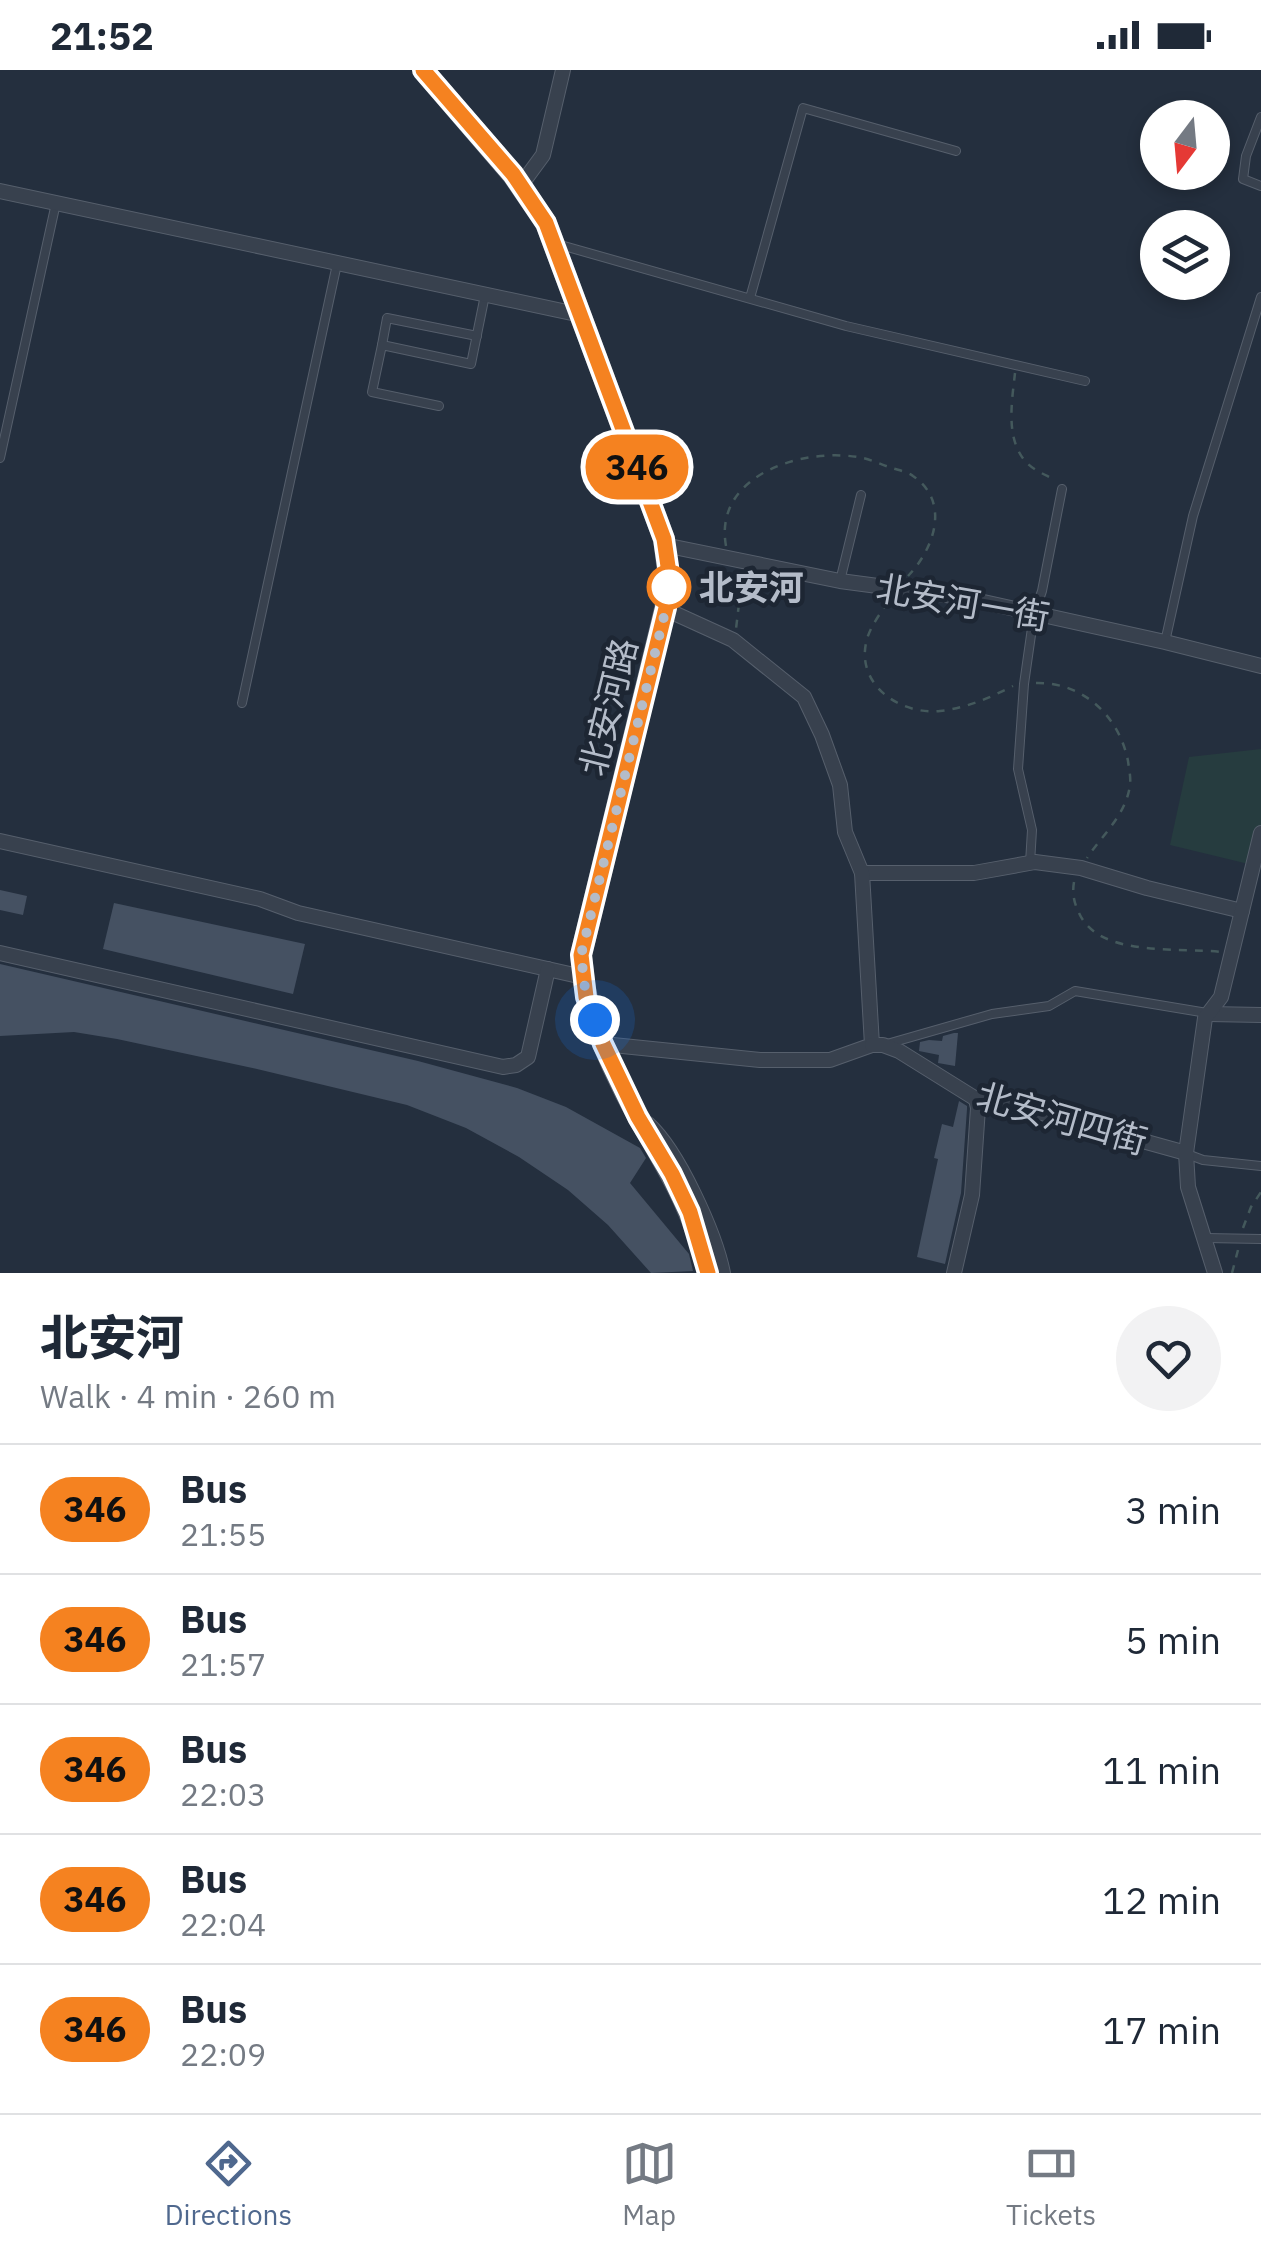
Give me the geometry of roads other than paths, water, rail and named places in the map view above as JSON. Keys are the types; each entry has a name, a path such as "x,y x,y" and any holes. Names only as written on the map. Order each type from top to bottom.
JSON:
{"main road":[{"name":"北安河路","path":"423,70 521,185 546,223 664,545 670,580 666,608 581,955 586,997 603,1044 690,1212 708,1273"}],"street":[{"path":"521,185 542,155 563,70"},
{"path":"0,191 581,316"},
{"name":"北安河一街","path":"664,545 840,581 961,597 1261,666"},
{"path":"603,1044 760,1060 830,1060 878,1045 862,873 844,832 840,785 804,697 732,640 666,608"},
{"path":"1215,1273 1188,1187 1186,1154 1205,1018 1221,997 1261,834"},
{"path":"0,840 260,899 298,913 584,977"},
{"path":"862,873 974,873 1030,863 1081,868 1242,911"},
{"path":"0,953 503,1067 528,1058 548,969"},
{"path":"1209,1014 1261,1015"},
{"name":"北安河四街","path":"878,1045 899,1051 976,1098 1186,1154"},
{"path":"954,1273 972,1196 976,1098"},
{"path":"638,1117 662,1138 710,1230 723,1273"}],"lane":[{"path":"750,298 803,108 956,150"},
{"path":"1261,117 1246,156 1243,179 1261,186"},
{"path":"0,458 56,203"},
{"path":"554,243 846,326 1085,381"},
{"path":"242,704 337,264"},
{"path":"382,345 471,364 486,295"},
{"path":"1166,642 1193,516 1261,297"},
{"path":"439,406 372,392 387,318 477,336"},
{"path":"1030,863 1032,830 1018,769 1024,684 1034,614 1062,489"},
{"path":"840,581 860,495"},
{"path":"878,1045 992,1014 1049,1006 1074,991 1209,1014"},
{"name":"北安河四街","path":"1186,1154 1203,1160 1261,1166"},
{"path":"1205,1238 1261,1239"}],"place":[{"name":"北安河","path":"669,587"}]}
